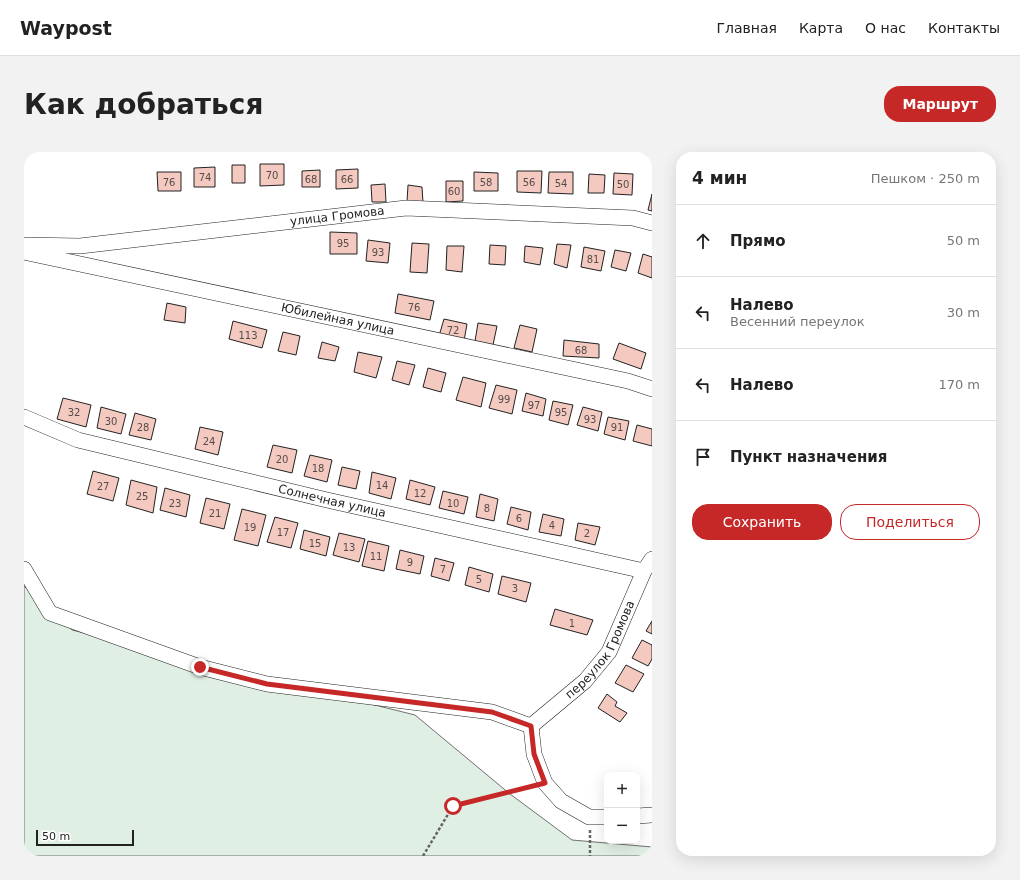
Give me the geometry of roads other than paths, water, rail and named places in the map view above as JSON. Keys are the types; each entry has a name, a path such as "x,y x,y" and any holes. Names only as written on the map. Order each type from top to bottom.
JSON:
{"street":[{"name":"улица Громова","path":"24,245 80,246 406,208 633,218 652,223"},
{"name":"Юбилейная улица","path":"24,252 621,380 652,389"},
{"name":"Солнечная улица","path":"24,417 78,440 327,500 648,565"},
{"name":"переулок Громова","path":"531,726 585,682 609,652 648,565"},
{"path":"24,569 50,613 200,667 267,684 492,712 531,726 534,754 545,783 561,801 590,817 604,817"},
{"path":"640,816 652,816"}]}
